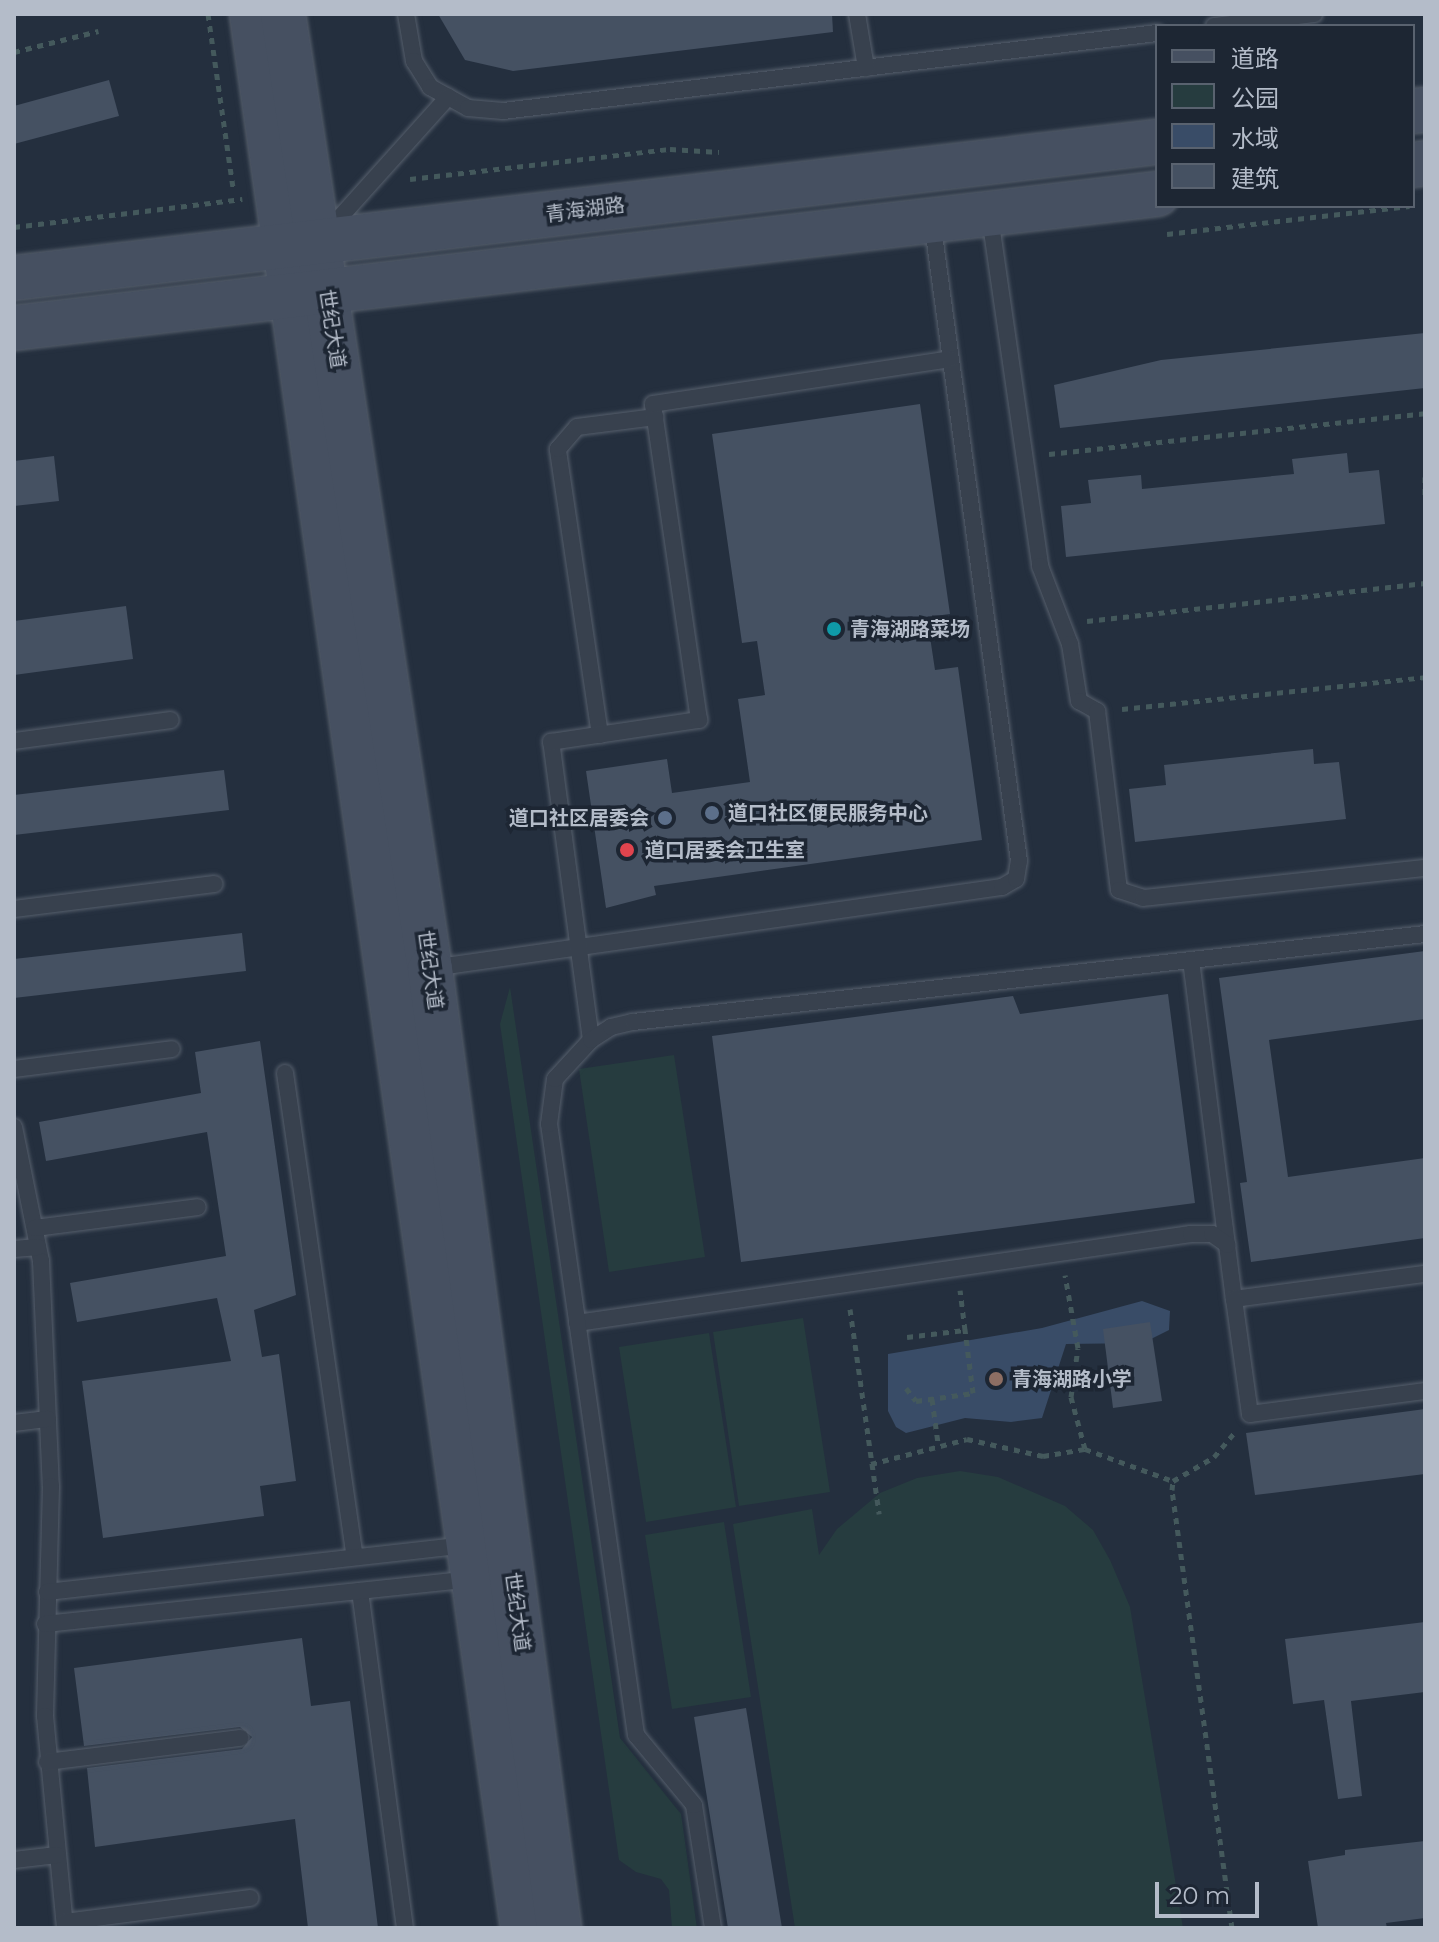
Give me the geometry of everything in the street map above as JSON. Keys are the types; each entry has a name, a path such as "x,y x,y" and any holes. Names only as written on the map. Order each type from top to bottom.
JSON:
{"street":[{"name":"世纪大道","path":"252,14 279,194 302,243"},
{"name":"世纪大道","path":"283,14 302,243 490,1554 559,1928"},
{"name":"青海湖路","path":"14,278 1155,142"},
{"path":"14,328 1155,194"},
{"name":"世纪大道","path":"309,294 430,969 490,1554 523,1928"}],"lane":[{"path":"406,14 414,61 430,87 468,108 503,111 1155,33"},
{"path":"857,14 866,68"},
{"path":"1231,24 1314,14"},
{"path":"302,243 370,183 448,97"},
{"path":"990,213 1040,566 1063,624 1079,701 1097,711 1114,881 1128,895 1143,898 1425,868"},
{"path":"430,969 1002,887 1016,879 1019,861 932,220"},
{"path":"591,1040 551,742 699,720 653,404 951,359"},
{"path":"600,735 558,449 577,427 655,417"},
{"path":"14,741 171,720"},
{"path":"14,909 214,884"},
{"path":"713,1928 694,1805 636,1735 549,1124 555,1079 591,1040 611,1027 633,1022 1425,934"},
{"path":"1191,960 1250,1414 1425,1391"},
{"path":"14,1069 172,1049"},
{"path":"285,1073 355,1557"},
{"path":"14,1127 38,1247 48,1419 45,1624 47,1762 65,1925 250,1898"},
{"path":"35,1228 198,1207"},
{"path":"577,1323 1191,1234 1212,1234 1228,1245"},
{"path":"14,1249 38,1247"},
{"path":"1234,1299 1425,1274"},
{"path":"14,1423 48,1419"},
{"path":"47,1592 355,1557 490,1554"},
{"path":"45,1624 360,1591 490,1554"},
{"path":"360,1591 405,1928"},
{"path":"47,1762 241,1738"},
{"path":"14,1860 57,1855"}],"path":[{"path":"14,52 98,31"},
{"path":"370,183 670,149 728,153"},
{"path":"14,227 279,194"},
{"path":"1024,457 1425,414"},
{"path":"1425,477 1425,499"},
{"path":"1063,624 1425,583"},
{"path":"1097,711 1425,677"},
{"path":"906,1388 916,1401 973,1393 957,1268"},
{"path":"847,1284 879,1514"},
{"path":"1069,1300 1078,1348 1071,1397 1085,1449"},
{"path":"907,1337 965,1330"},
{"path":"932,1399 938,1443"},
{"path":"1173,1481 1214,1457 1250,1414"},
{"path":"871,1464 938,1443 967,1439 1043,1456 1085,1449 1173,1481"},
{"path":"1173,1481 1232,1928"}],"green space":[{"path":"510,987 620,1738 681,1814 697,1928 672,1928 669,1890 661,1879 636,1872 619,1860 500,1024"},
{"path":"674,1055 705,1257 609,1272 579,1069"},
{"path":"803,1318 830,1492 739,1506 713,1332"},
{"path":"709,1333 736,1507 646,1522 619,1347"},
{"path":"960,1471 998,1477 1065,1506 1093,1530 1110,1560 1130,1607 1183,1928 795,1928 733,1524 812,1509 819,1555 837,1529 880,1493 917,1478"},
{"path":"724,1522 751,1697 672,1709 645,1535"}],"water":[{"path":"1142,1301 1170,1311 1169,1330 1143,1343 1066,1344 1042,1418 1011,1422 965,1418 906,1433 896,1427 888,1411 888,1354 1042,1328"}],"building":[{"path":"438,14 832,14 833,32 513,71 465,60"},
{"path":"109,80 119,116 14,144 14,106"},
{"path":"1425,333 1425,388 1060,428 1054,385 1161,360"},
{"name":"青海湖路菜场","path":"920,404 950,614 927,617 935,670 958,667 982,840 654,886 656,895 606,908 586,771 667,759 672,793 750,782 738,699 765,695 757,641 742,643 712,434"},
{"path":"1347,453 1349,473 1379,470 1385,524 1066,557 1061,506 1091,503 1088,480 1141,475 1142,489 1294,474 1292,459"},
{"path":"54,456 59,501 14,506 14,461"},
{"path":"126,606 133,659 14,675 14,621"},
{"path":"1313,749 1314,764 1339,762 1346,819 1135,842 1129,789 1166,785 1164,765"},
{"path":"224,770 229,810 14,835 14,795"},
{"path":"242,933 246,971 14,998 14,959"},
{"path":"1425,951 1425,1019 1269,1040 1288,1177 1425,1158 1425,1238 1251,1262 1240,1183 1247,1182 1219,978"},
{"path":"1168,994 1195,1203 741,1262 712,1036 1013,996 1020,1014"},
{"path":"260,1041 296,1295 254,1310 262,1357 279,1354 296,1481 260,1486 264,1516 103,1538 82,1381 231,1361 217,1298 77,1322 70,1283 226,1256 207,1132 46,1161 39,1122 201,1093 195,1052"},
{"path":"1150,1322 1162,1401 1113,1408 1103,1329"},
{"path":"1425,1409 1425,1474 1255,1495 1246,1433"},
{"path":"1425,1622 1425,1692 1351,1701 1362,1796 1338,1799 1324,1700 1293,1704 1285,1639"},
{"path":"302,1638 311,1706 350,1701 378,1928 308,1928 295,1819 95,1847 87,1768 242,1749 252,1737 240,1727 84,1746 74,1668"},
{"path":"746,1708 782,1928 728,1928 694,1717"},
{"path":"1425,1841 1425,1918 1386,1923 1387,1928 1318,1928 1308,1861 1345,1855 1345,1850"}],"place":[{"name":"青海湖路菜场","path":"834,629"},
{"name":"道口社区便民服务中心","path":"712,813"},
{"name":"道口社区居委会","path":"665,818"},
{"name":"道口居委会卫生室","path":"627,850"},
{"name":"青海湖路小学","path":"996,1379"}]}
